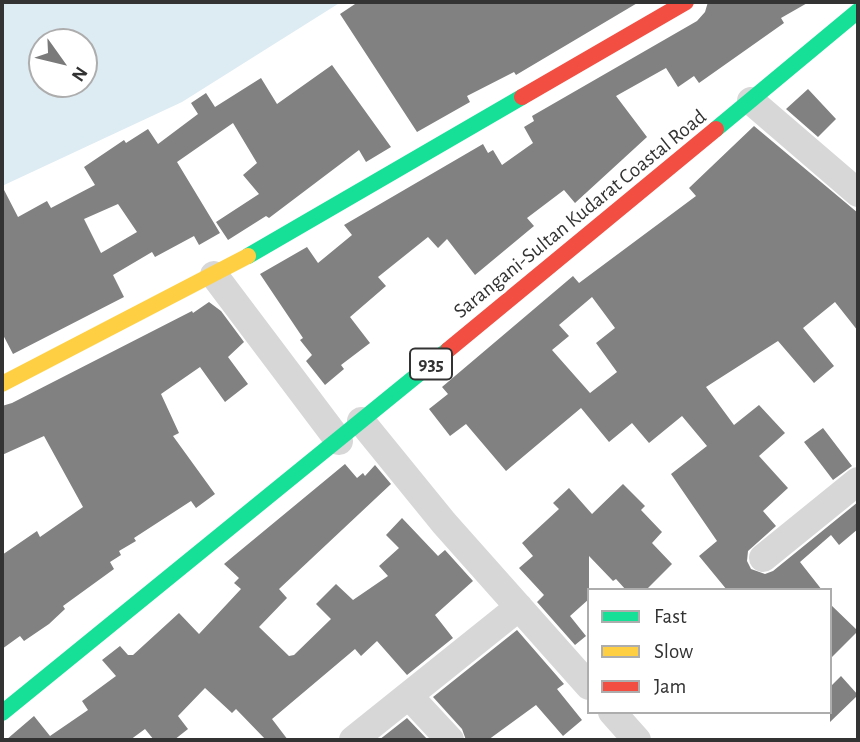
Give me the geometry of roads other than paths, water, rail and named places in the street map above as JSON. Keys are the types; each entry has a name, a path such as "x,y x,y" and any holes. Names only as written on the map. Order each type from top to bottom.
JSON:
{"main road":[{"path":"2,384 214,275 686,2"},
{"name":"Sarangani-Sultan Kudarat Coastal Road","path":"2,713 339,441 858,11"}],"street":[{"path":"751,100 858,193"},
{"path":"214,275 339,441"},
{"path":"361,421 444,523 587,684"},
{"path":"763,558 858,481"},
{"path":"353,740 519,607"},
{"path":"408,695 450,740"}]}
